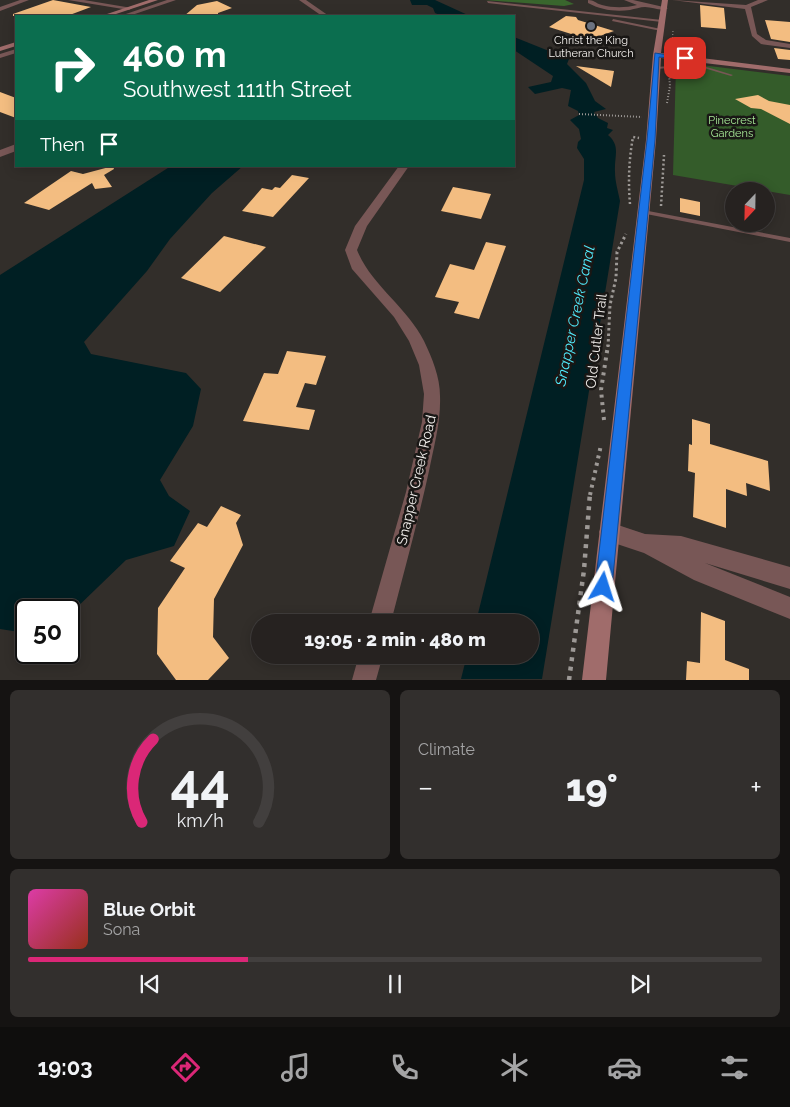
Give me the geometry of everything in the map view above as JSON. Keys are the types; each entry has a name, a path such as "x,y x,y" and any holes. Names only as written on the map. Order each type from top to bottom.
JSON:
{"main road":[{"path":"107,15 155,0"},
{"path":"594,680 609,532 636,211 653,117 656,61 665,4"},
{"path":"0,49 15,44"},
{"path":"656,61 790,70"}],"street":[{"path":"0,9 26,0"},
{"path":"71,0 137,6"},
{"path":"126,15 173,0"},
{"path":"302,0 324,15"},
{"path":"591,0 590,2 593,4 610,8 632,8 643,5 665,4"},
{"path":"627,0 643,5"},
{"path":"675,0 748,7 750,4 765,0"},
{"path":"95,1 129,8"},
{"path":"748,7 754,35 764,42 790,46"},
{"path":"0,56 15,51"},
{"path":"0,154 15,147"},
{"name":"Snapper Creek Road","path":"382,614 415,492 431,422 432,394 427,365 416,340 400,314 357,266 351,250 361,226 403,167"},
{"path":"609,532 645,544 706,575 790,608"},
{"path":"645,544 681,546 790,578"},
{"path":"364,680 368,664"}],"lane":[{"path":"488,2 662,21"},
{"path":"580,12 580,16 661,30"},
{"path":"656,61 697,65 731,75"},
{"path":"636,211 790,240"}],"path":[{"path":"578,114 653,117"},
{"path":"636,211 628,169 633,137 645,139"},
{"path":"660,212 664,151"},
{"name":"Old Cutler Trail","path":"605,426 601,390 610,331 610,306 616,278 616,257 627,232"},
{"path":"569,680 584,570 591,479 604,438"}],"green space":[{"path":"485,0 565,0 574,4 564,6"},
{"name":"Pinecrest Gardens","path":"685,63 790,76 790,195 775,192 775,182 725,182 725,184 673,175 676,65"}],"water":[{"path":"410,0 435,0 468,15 440,15 427,5 412,5"},
{"name":"Snapper Creek Canal","path":"515,37 569,59 567,64 586,83 595,101 606,109 594,112 598,118 608,123 607,128 613,130 608,135 616,147 615,175 620,201 542,679 461,679 465,664 539,664 539,614 478,614 584,180 584,159 577,148 578,142 581,139 579,129 570,120 579,115 578,111 568,106 571,90 562,88 535,94 528,87 551,82 553,76 515,51"},
{"path":"169,167 242,167 212,193 170,239 147,271 84,342 91,354 186,373 201,389 193,426 160,480 169,496 190,511 174,546 126,560 80,604 80,599 15,599 15,631 0,629 0,275"}],"building":[{"path":"53,0 91,7 70,15 13,16 13,14"},
{"path":"217,1 232,8 218,13 218,15 185,15 197,5"},
{"path":"700,5 724,8 726,29 701,27"},
{"name":"Christ the King Lutheran Church","path":"566,16 576,17 578,20 614,31 594,38 589,36 584,38 549,27"},
{"path":"765,20 790,22 790,42 771,39"},
{"path":"774,48 790,50 790,60 778,59"},
{"path":"576,66 614,71 611,87"},
{"path":"0,92 15,98 15,118 0,112"},
{"path":"758,95 769,101 790,105 790,124 761,109 751,108 735,99"},
{"path":"113,167 114,169 104,175 112,187 95,189 92,183 49,210 24,203 71,171 83,174"},
{"path":"292,175 309,178 273,217 242,211 262,188 272,190 275,187 280,188"},
{"path":"453,187 491,194 481,219 441,211"},
{"path":"680,198 700,202 700,216 680,212"},
{"path":"224,236 266,247 220,292 181,278"},
{"path":"486,242 506,246 479,319 454,313 459,302 435,297 450,264 474,270"},
{"path":"287,351 326,356 316,385 305,383 296,407 315,410 309,430 243,421 264,373 278,374"},
{"path":"692,419 710,424 710,444 768,461 770,491 746,483 747,496 726,489 726,528 693,517 695,473 688,471 689,444 692,445"},
{"path":"221,506 241,515 236,523 243,545 214,599 213,637 229,658 208,680 176,680 157,654 158,608 185,568 170,561 198,523 207,527"},
{"path":"701,612 725,621 725,660 749,669 749,680 686,680 687,661 700,663"}],"place":[{"name":"Christ the King Lutheran Church","path":"591,26"}],"route":[{"path":"603,587 651,140 657,55 685,58"}]}
